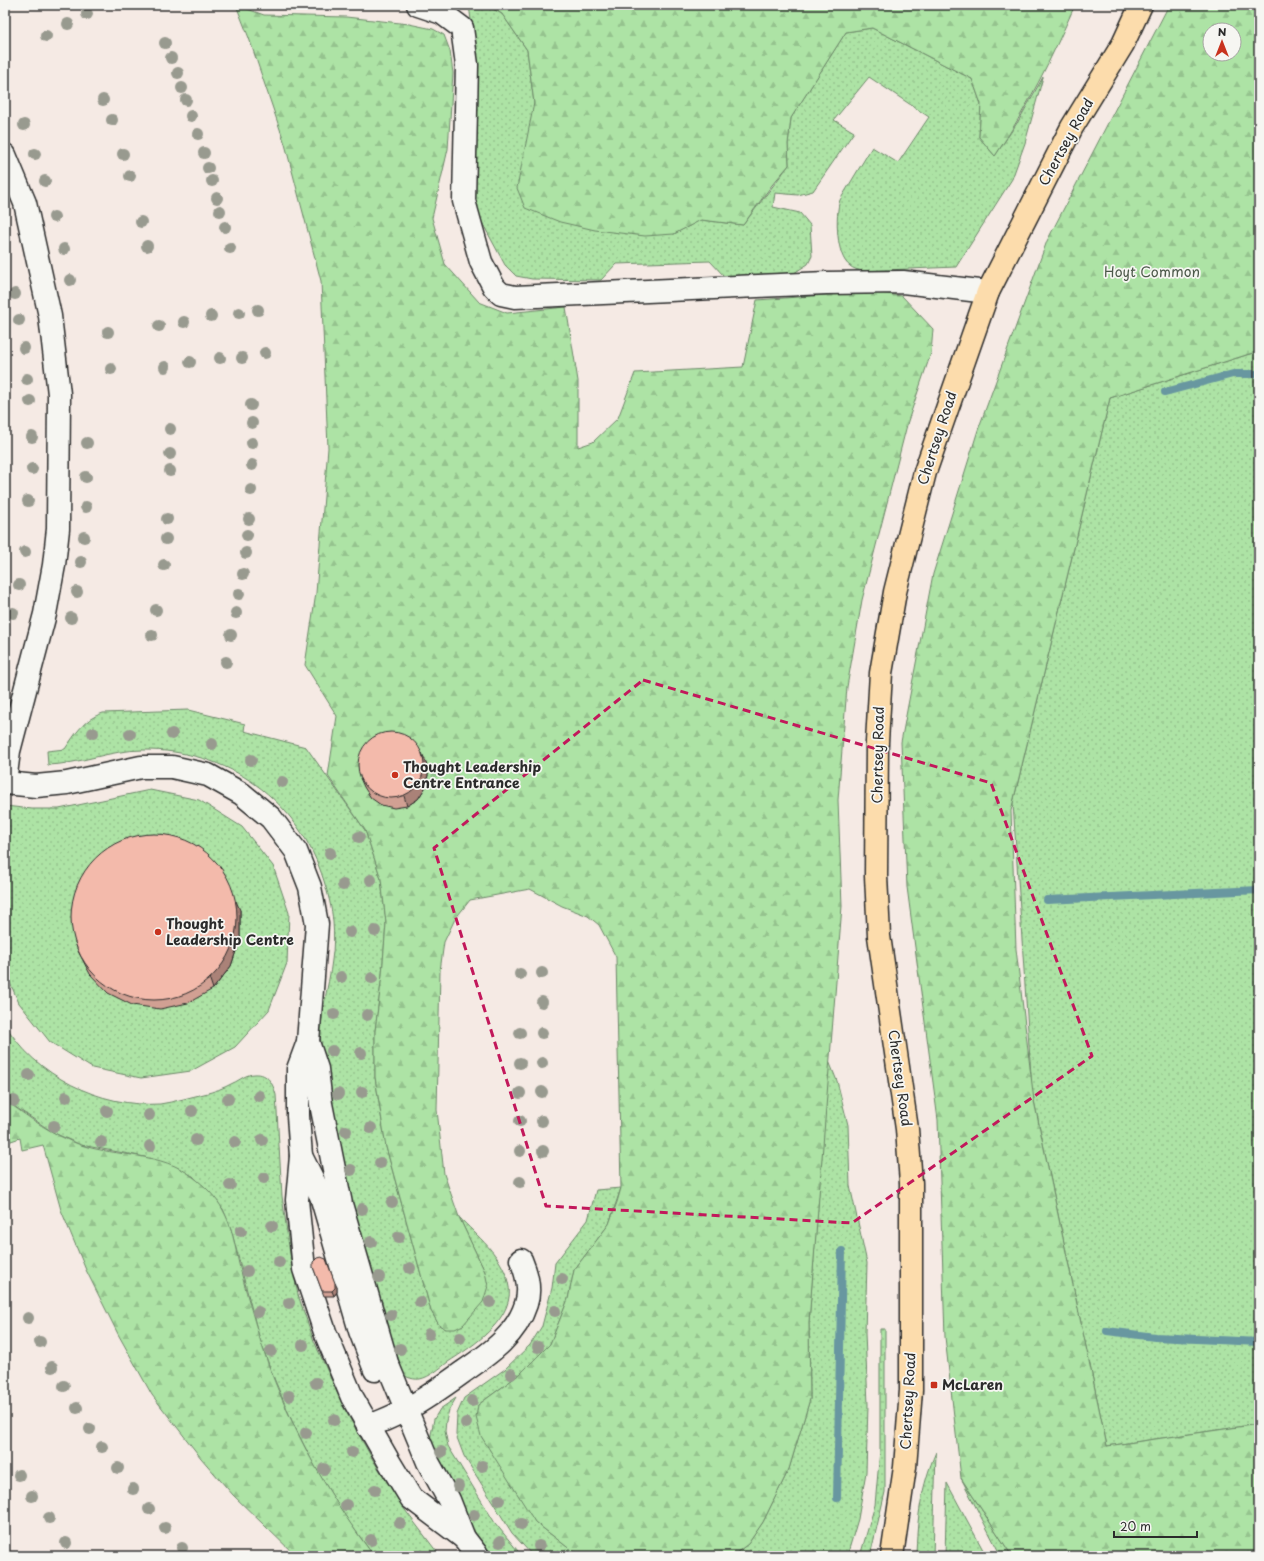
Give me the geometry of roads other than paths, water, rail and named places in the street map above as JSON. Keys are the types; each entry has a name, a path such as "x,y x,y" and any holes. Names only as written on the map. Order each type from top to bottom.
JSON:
{"main road":[{"name":"Chertsey Road","path":"892,1556 905,1467 911,1390 911,1183 907,1129 879,936 876,869 877,742 881,673 895,592 925,472 988,292 1072,127 1123,44 1141,5"}],"lane":[{"path":"418,5 442,13 462,28 467,65 464,201 481,262 494,287 501,294 515,297 826,283 903,282 988,292"},
{"path":"5,155 25,203 47,301 54,344 59,394 58,529 54,565 46,614 9,751 5,782 36,786 67,783 141,767 172,767 208,775 242,794 271,818 296,851 310,887 317,924 308,1042 298,1069 298,1116 301,1156 297,1200 304,1269 325,1332 352,1396 368,1427 411,1498 464,1538 478,1556"},
{"path":"308,1042 317,1068 321,1104 341,1204 387,1363 399,1413 426,1489 430,1512"},
{"path":"301,1156 320,1196 360,1331 399,1413 449,1500 464,1538"},
{"path":"368,1427 399,1413 496,1349 510,1335 520,1320 527,1303 528,1277 521,1260"}],"waterway":[{"path":"1165,392 1233,374 1259,374"},
{"path":"1047,900 1259,890"},
{"path":"837,1498 842,1251"},
{"path":"1107,1331 1155,1337 1259,1342"}],"place":[{"name":"Thought Leadership Centre Entrance","path":"395,775"},
{"name":"Thought Leadership Centre","path":"158,932"},
{"name":"McLaren","path":"934,1385"}],"park label":[{"name":"Hoyt Common","path":"1152,272"}]}
